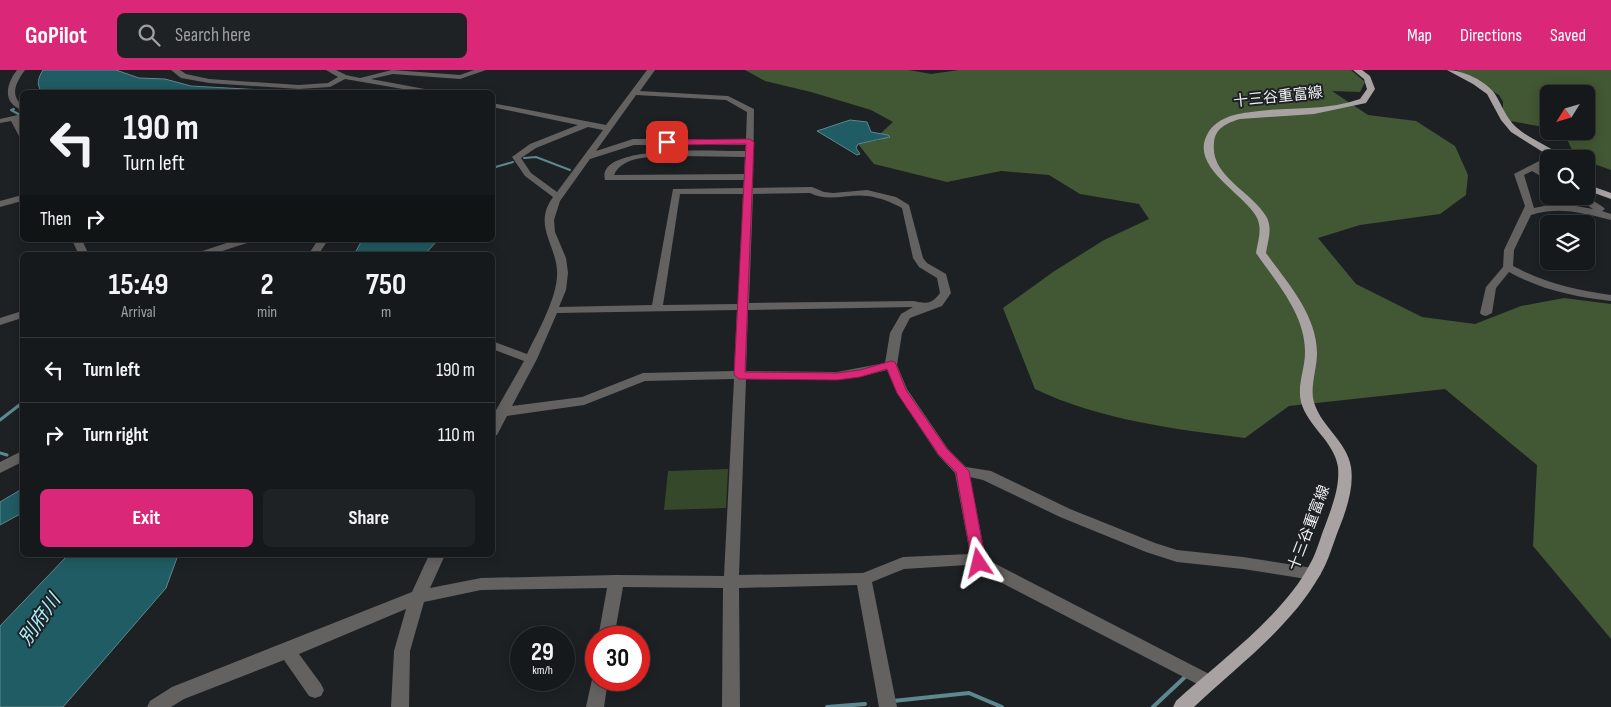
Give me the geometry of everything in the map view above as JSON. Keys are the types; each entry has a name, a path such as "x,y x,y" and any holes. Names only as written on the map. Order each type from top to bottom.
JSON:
{"main road":[{"name":"十三谷重富線","path":"1182,707 1281,616 1313,574 1338,510 1346,479 1343,459 1331,437 1309,407 1306,395 1312,347 1300,315 1288,293 1261,253 1266,227 1261,215 1216,168 1209,153 1208,144 1214,130 1228,120 1237,117 1322,110 1363,101 1371,89 1367,78 1357,70"},
{"path":"1451,70 1476,82 1490,93 1505,120 1514,130 1546,150"},
{"path":"1595,190 1611,196"}],"street":[{"path":"20,107 14,103 11,95 11,86 21,70"},
{"path":"175,70 184,76 196,79 229,84 279,86 323,87 344,76"},
{"path":"330,70 344,76 420,90"},
{"path":"363,79 393,72 460,77 482,70"},
{"path":"497,417 530,359 561,290 563,273 561,258 550,232 549,220 555,201 651,70"},
{"path":"635,93 728,98 752,111 731,582 731,707"},
{"path":"495,106 608,128"},
{"path":"0,121 18,117"},
{"path":"558,196 547,190 520,168 516,158 533,146 587,124"},
{"path":"587,157 634,142 750,142"},
{"path":"671,163 684,142"},
{"path":"748,184 723,165 671,163 608,178 616,163 628,158 671,163 723,165 750,154"},
{"path":"1486,313 1491,287 1508,267 1509,250 1530,206 1519,174 1540,164"},
{"path":"1532,167 1540,172"},
{"path":"657,308 676,191 748,184 812,190 822,195 833,196 867,193 893,198 906,207 920,262 942,276 945,296 938,304 912,312 901,322 896,333 891,365 901,390 943,452 962,471 979,563"},
{"path":"0,204 20,199"},
{"path":"1526,213 1542,207 1567,205 1611,216"},
{"path":"1593,205 1611,216"},
{"path":"209,252 240,242"},
{"path":"1508,267 1530,281 1564,292 1611,298"},
{"path":"553,310 914,304 924,308"},
{"path":"0,322 20,315"},
{"path":"495,346 530,359"},
{"path":"497,417 584,401 644,377 739,375 837,376 860,373 891,365"},
{"path":"0,468 20,457"},
{"path":"962,471 986,475 1065,513 1159,551 1202,560 1243,563 1313,574"},
{"path":"396,705 402,651 418,597 436,557"},
{"path":"156,707 178,693 418,597 481,584 616,580 731,582 864,578 903,562 967,559 979,563 1208,682"},
{"path":"864,578 888,707"},
{"path":"608,626 616,580"},
{"path":"287,651 315,690"},
{"path":"595,707 597,691"}],"green space":[{"path":"745,70 909,70 931,74 959,70 1351,70 1365,82 1360,92 1332,91 1368,115 1416,121 1455,146 1468,175 1466,195 1440,214 1360,225 1318,238 1356,284 1422,317 1475,324 1521,306 1564,298 1611,304 1611,639 1533,546 1537,465 1445,389 1289,406 1245,438 1164,427 1111,416 1060,400 1035,389 1003,308 1053,272 1104,240 1149,219 1139,204 1080,194 1049,175 1001,171 947,182 874,164 858,144 880,140 888,135 880,134 893,122 871,110 811,92 765,81"},
{"path":"1456,70 1611,70 1611,170 1595,164 1595,150 1572,150 1567,140 1595,140 1595,85 1540,85 1540,126 1510,121 1503,110 1503,102 1499,95"},
{"path":"728,469 726,508 664,510 668,471"}],"water":[{"path":"43,70 116,70 139,78 165,79 191,86 263,90 41,90 38,81"},
{"path":"850,120 867,122 871,132 890,137 858,144 856,148 860,154 857,155 817,131"},
{"path":"361,242 436,242 427,252 356,252"},
{"path":"20,490 20,514 0,525 0,502"},
{"name":"別府川","path":"66,557 177,557 166,588 63,707 0,707 0,626"}],"waterway":[{"path":"14,109 11,110 20,115"},
{"path":"524,158 536,157 570,170"},
{"path":"495,167 513,162"},
{"path":"0,420 20,405"},
{"path":"0,453 7,455"},
{"path":"1153,707 1185,677"},
{"path":"893,701 969,693 1002,707"},
{"path":"827,707 865,704"}],"route":[{"path":"667,142 750,142 739,375 837,376 860,373 891,365 901,390 943,452 962,471 979,563"}]}
